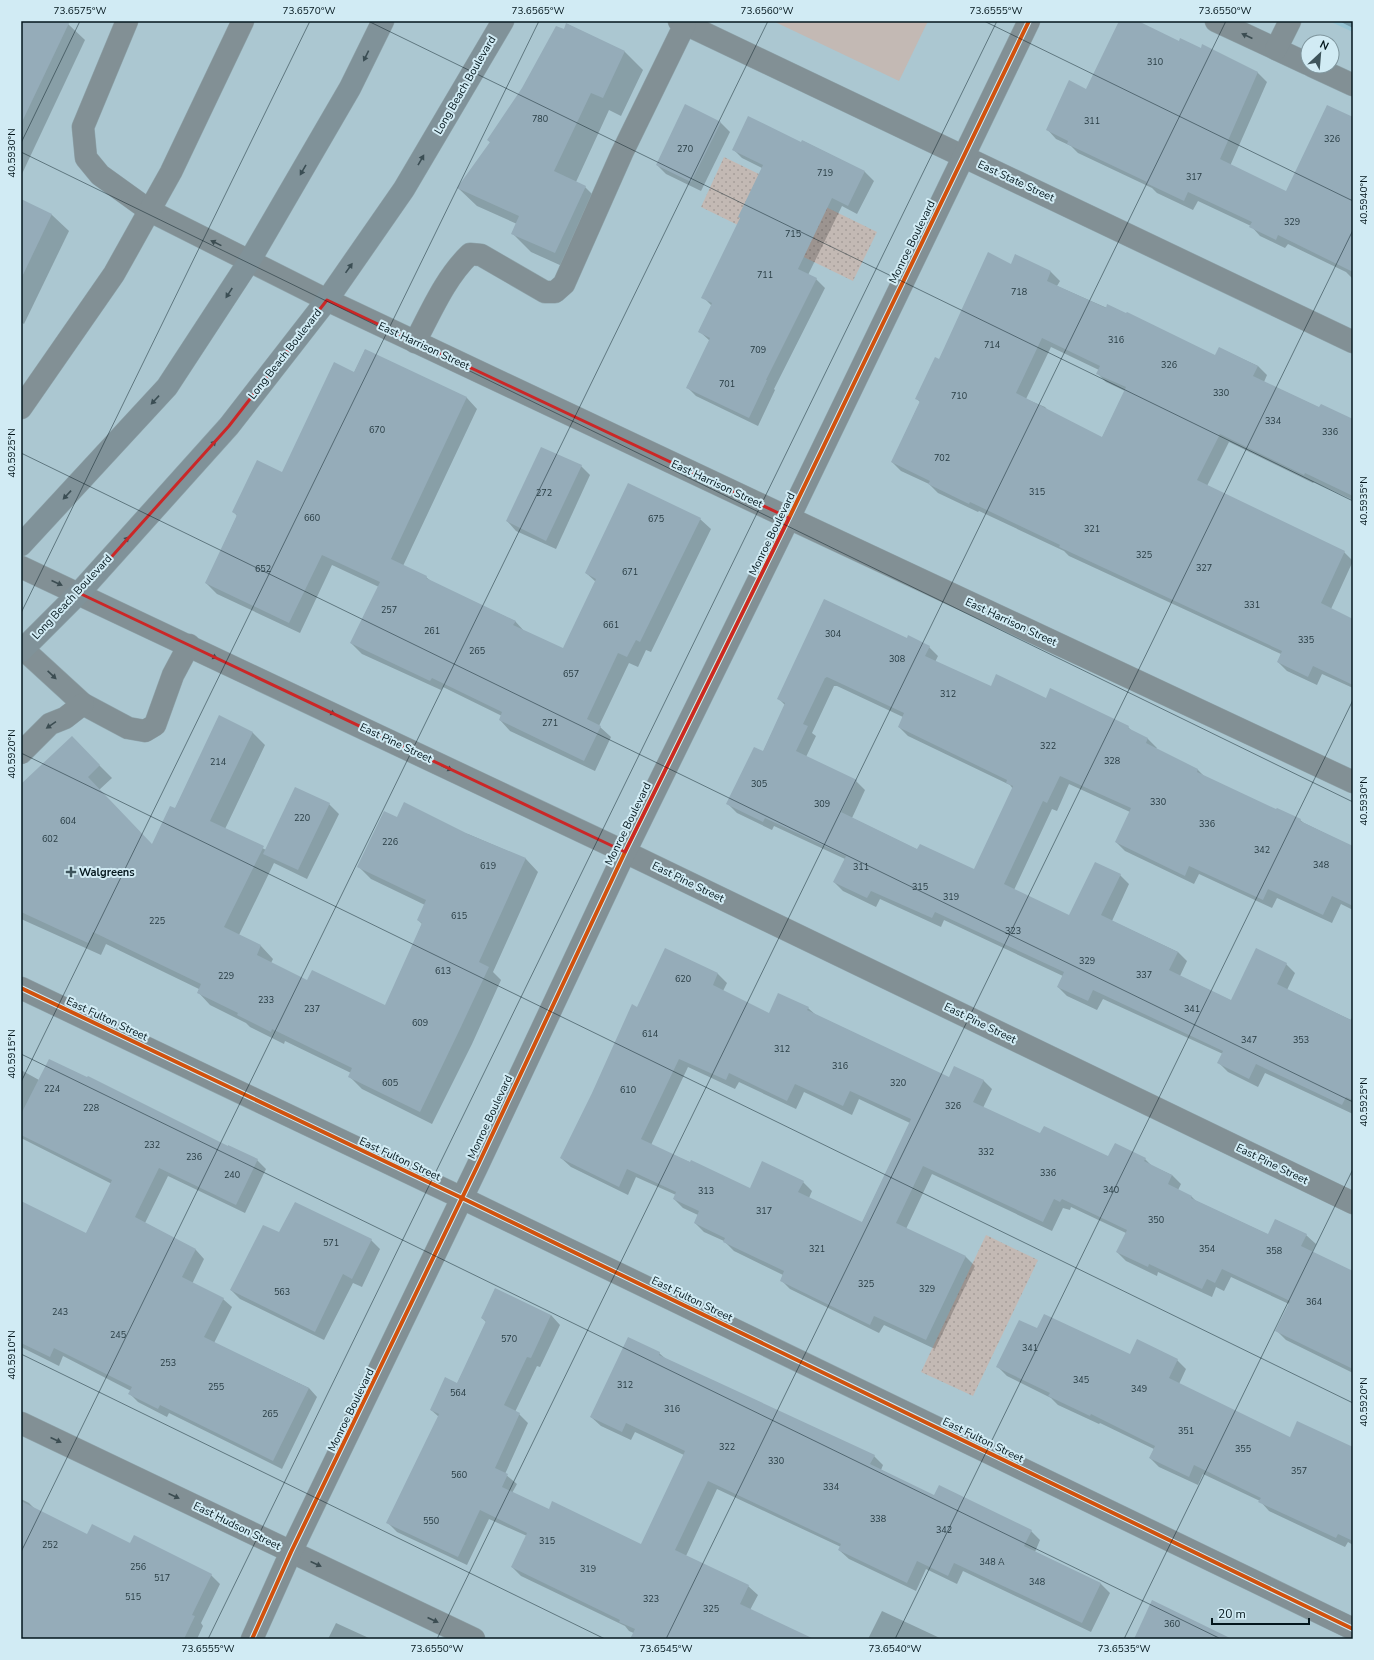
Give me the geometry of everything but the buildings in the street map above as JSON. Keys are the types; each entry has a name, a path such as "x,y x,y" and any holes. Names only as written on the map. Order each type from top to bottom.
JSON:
{"main road":[{"path":"21,545 167,387 250,260 350,88 384,21"},
{"name":"Long Beach Boulevard","path":"22,650 79,594 229,426 327,300 404,189 503,21"}],"street":[{"name":"East Harrison Street","path":"127,21 83,128 86,158 100,175 150,211 327,300 415,342 1353,782"},
{"path":"21,408 114,274 150,211 243,21"},
{"name":"Monroe Boulevard","path":"252,1639 291,1552 462,1198 625,852 789,518 1029,21"},
{"path":"1216,21 1300,60"},
{"path":"1276,49 1290,21"},
{"path":"415,342 441,293 461,263 470,254 481,255 545,292 555,292 564,284 682,23"},
{"name":"East State Street","path":"682,23 1353,342"},
{"path":"1329,74 1353,85"},
{"name":"East Pine Street","path":"21,567 625,852 1353,1203"},
{"path":"22,650 83,704 128,728 145,731 155,725 174,675 188,645"},
{"path":"21,753 50,724 66,718 83,704"},
{"name":"East Fulton Street","path":"21,988 462,1198 1353,1629"},
{"name":"East Hudson Street","path":"21,1423 474,1639"}],"highlighted area":[{"path":"327,300 789,518 625,852 79,593 229,426"}],"shaded area":[{"path":"773,21 928,21 899,81"},
{"path":"1329,21 1353,21 1353,32"},
{"path":"724,157 877,232 853,281 701,207"},
{"path":"986,1235 1038,1260 973,1396 921,1372"}],"cycle path":[{"path":"252,1639 291,1552 477,1167 625,852 789,518 1029,21"},
{"path":"21,988 462,1198 1353,1629"}],"place":[{"name":"Walgreens","path":"71,872"}]}
